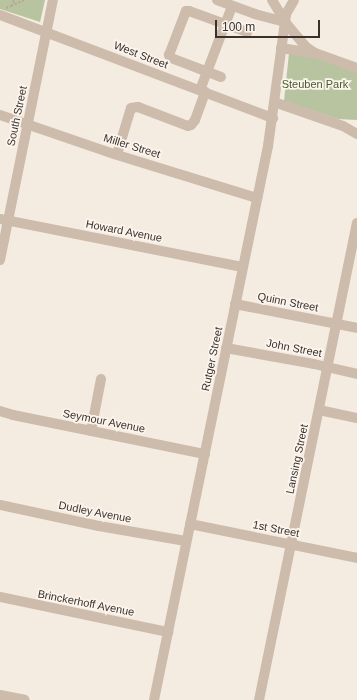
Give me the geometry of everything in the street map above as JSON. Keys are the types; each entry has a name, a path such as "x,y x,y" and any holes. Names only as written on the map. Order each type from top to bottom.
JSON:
{"street":[{"name":"South Street","path":"0,260 4,220 28,124 53,0"},
{"path":"217,0 271,20 285,22"},
{"path":"272,0 285,22 301,44 315,53"},
{"name":"Rutger Street","path":"154,700 273,118 286,14 294,0"},
{"path":"117,154 131,108 138,107 188,126 195,120 207,72 232,6"},
{"path":"221,77 171,58 169,55 186,11 247,32"},
{"name":"West Street","path":"2,12 47,33 273,118"},
{"path":"281,48 315,53 357,68"},
{"path":"274,102 342,126 357,134"},
{"name":"Miller Street","path":"0,115 257,198"},
{"path":"342,126 357,124"},
{"name":"Howard Avenue","path":"4,220 242,267"},
{"name":"Lansing Street","path":"259,700 357,222"},
{"name":"Quinn Street","path":"235,304 357,328"},
{"name":"John Street","path":"226,348 328,367 357,374"},
{"path":"91,431 101,379"},
{"path":"319,410 357,418"},
{"name":"Seymour Avenue","path":"0,411 13,415 205,454"},
{"name":"Dudley Avenue","path":"0,505 99,526 186,541"},
{"name":"1st Street","path":"190,524 357,558"},
{"name":"Brinckerhoff Avenue","path":"0,597 168,632"},
{"path":"0,695 25,700"}],"path":[{"path":"11,6 14,0"},
{"path":"2,12 24,0"}],"green space":[{"path":"0,0 45,0 40,22 0,9"},
{"name":"Steuben Park","path":"289,53 307,55 357,72 357,120 338,119 284,101"}]}
